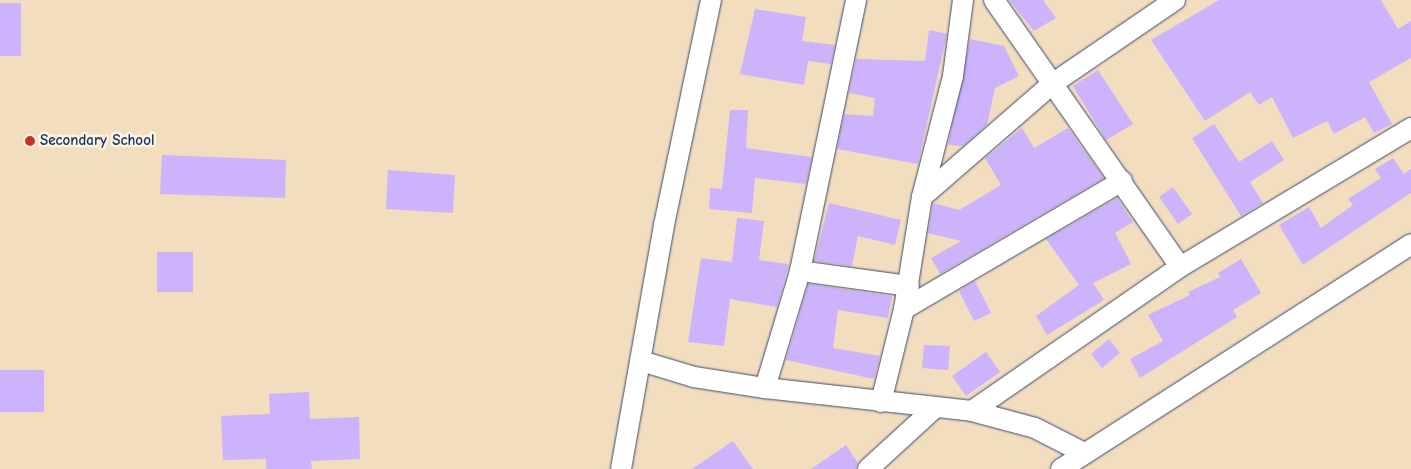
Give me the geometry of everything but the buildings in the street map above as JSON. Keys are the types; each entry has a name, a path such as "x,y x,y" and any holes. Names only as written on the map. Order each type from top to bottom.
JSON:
{"street":[{"path":"621,469 664,225 711,0"},
{"path":"765,388 800,271 856,0"},
{"path":"881,402 909,286 922,197 952,76 963,0"},
{"path":"994,0 1180,266"},
{"path":"922,197 1052,84 1175,0"},
{"path":"972,411 1180,266 1411,128"},
{"path":"904,310 1122,181"},
{"path":"1061,469 1411,244"},
{"path":"800,271 909,286"},
{"path":"641,361 694,378 881,402 972,411 1035,428 1084,453"},
{"path":"868,469 936,407"}],"place":[{"name":"Secondary School","path":"30,141"}]}
